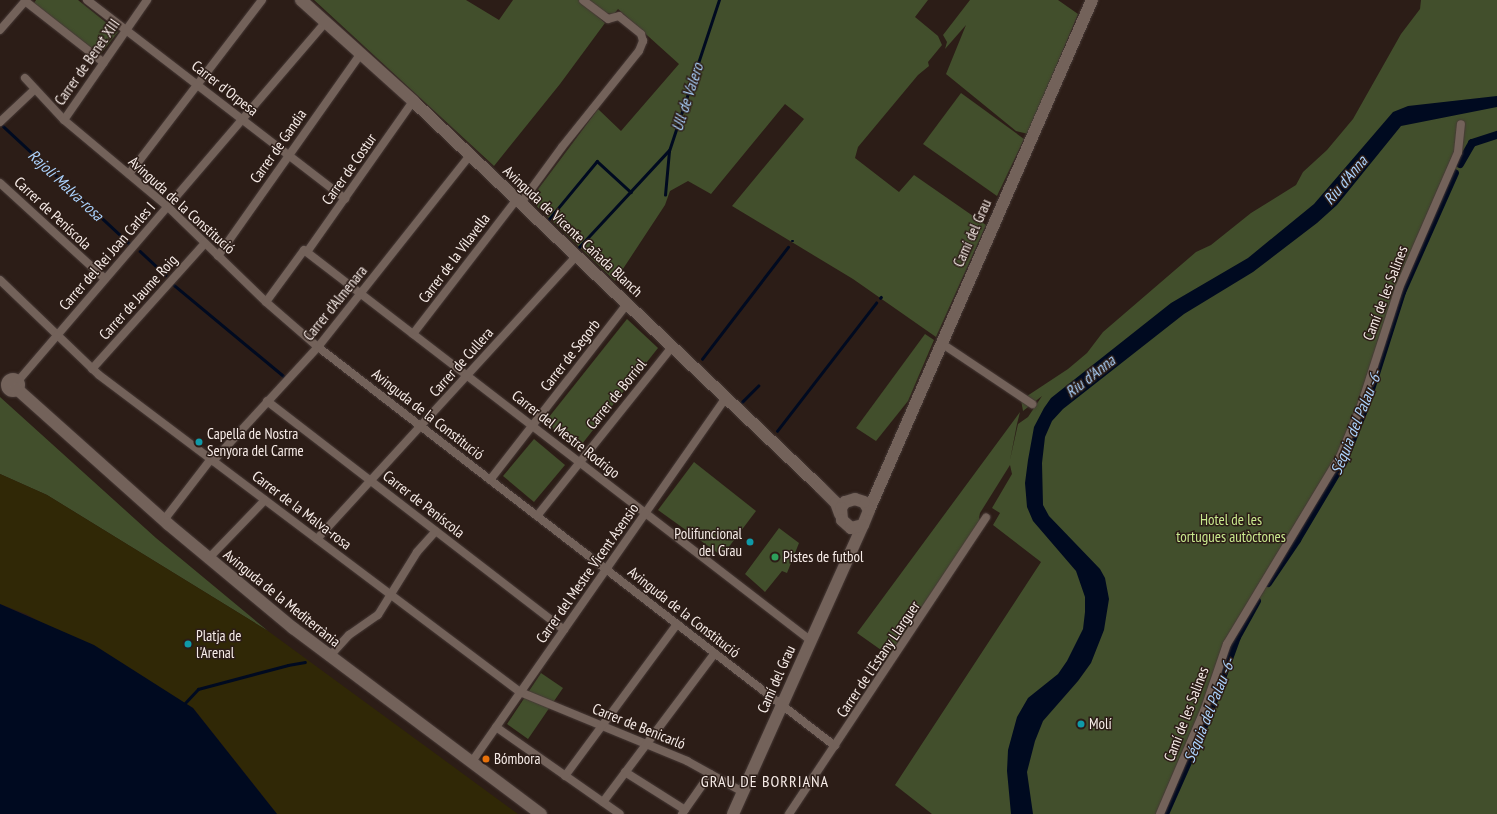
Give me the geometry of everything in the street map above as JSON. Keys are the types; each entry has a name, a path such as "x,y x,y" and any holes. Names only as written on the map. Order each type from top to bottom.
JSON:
{"street":[{"path":"0,30 26,0 104,63"},
{"name":"Carrer d'Orpesa","path":"88,0 345,199"},
{"name":"Carrer de Benet XIII","path":"64,120 147,0"},
{"path":"129,174 262,0"},
{"name":"Avinguda de Vicente Cañada Blanch","path":"301,0 413,101 820,487 836,503 840,514"},
{"name":"Carrer de la Vilavella","path":"413,334 639,51 643,41 641,34 619,16 608,19 582,0"},
{"name":"Camí del Grau","path":"869,510 1092,0"},
{"name":"Carrer del Rei Joan Carles I","path":"11,381 56,336 326,22"},
{"name":"Carrer de Gandia","path":"218,256 361,53"},
{"name":"Avinguda de la Constitució","path":"25,78 64,120 168,207 266,302 318,347 835,746"},
{"path":"1,120 35,89"},
{"name":"Carrer de Costur","path":"266,302 345,199 413,101"},
{"name":"Camí de les Salines","path":"1160,814 1204,711 1228,644 1340,457 1361,406 1399,288 1458,152 1461,124"},
{"name":"Carrer d'Almenara","path":"164,520 212,460 318,347 470,155"},
{"name":"Carrer de Peníscola","path":"0,183 105,279"},
{"name":"Carrer de Jaume Roig","path":"92,369 205,243"},
{"name":"Carrer del Mestre Rodrigo","path":"305,251 810,640"},
{"name":"Carrer de Cullera","path":"317,539 576,256"},
{"name":"Carrer de la Malva-rosa","path":"0,280 56,336 92,369 520,692"},
{"name":"Carrer de Segorb","path":"490,480 627,304"},
{"path":"941,343 1032,404"},
{"name":"Carrer de Borriol","path":"537,516 672,347"},
{"name":"Avinguda de la Mediterrània","path":"11,381 208,559 329,657 540,814"},
{"name":"Carrer del Mestre Vicent Asensio","path":"471,763 726,398"},
{"name":"Carrer de Peníscola","path":"267,401 564,630"},
{"name":"Camí del Grau","path":"853,499 867,492 882,478"},
{"name":"Avinguda de Vicente Cañada Blanch","path":"820,487 853,499"},
{"path":"853,499 864,502 869,510 863,525 852,528 846,525 840,514 841,508 853,499"},
{"path":"208,559 265,500"},
{"name":"Carrer de l'Estany Llarguer","path":"790,814 986,518"},
{"name":"Camí del Grau","path":"846,525 848,556"},
{"name":"Camí del Grau","path":"734,814 810,640 863,525"},
{"path":"329,657 349,635 378,615 389,594 417,552 436,531"},
{"path":"565,776 677,624"},
{"path":"603,802 715,653"},
{"name":"Carrer de Benicarló","path":"520,692 687,761 743,792"},
{"path":"496,727 620,814"},
{"path":"625,772 684,812 710,774"}],"green space":[{"path":"36,0 78,0 118,32 100,55 34,3"},
{"path":"314,0 466,0 499,20 513,0 579,0 605,23 560,84 494,166"},
{"path":"589,0 928,0 915,17 938,36 942,45 928,62 929,66 918,75 858,147 855,158 899,192 914,175 986,225 936,337 853,279 732,206 804,119 785,104 711,194 688,181 670,191 665,205 615,281 530,200 598,109 621,131 679,64 618,9 614,14 604,13"},
{"path":"970,0 1058,0 1078,14 1028,134 1016,131 946,74 966,25 945,49 947,42 943,35"},
{"name":"Hotel de les tortugues autòctones","path":"1421,0 1497,0 1497,814 932,814 895,785 1041,562 993,525 1000,513 992,508 1012,474 1010,465 980,513 979,518 982,522 891,657 857,633 1020,412 1010,460 1018,424 1028,417 1042,396 1023,411 1021,400 1068,369 1087,353 1103,332 1196,252 1211,245 1251,213 1296,185 1303,172 1327,150 1353,119 1401,34 1420,9"},
{"path":"961,93 1024,139 997,196 923,144"},
{"path":"627,319 658,348 578,449 545,422"},
{"path":"925,334 934,340 908,401 876,441 856,428"},
{"path":"0,397 156,538 268,631 47,495 0,474"},
{"path":"534,439 565,465 534,502 503,476"},
{"path":"694,462 756,511 722,556 658,510"},
{"name":"Pistes de futbol","path":"779,528 799,543 787,573 782,571 765,592 745,574"},
{"path":"541,673 563,688 528,739 507,724"}],"sand":[{"name":"Platja de l'Arenal","path":"0,474 47,495 268,631 518,814 277,814 193,708 26,614 0,604"}],"water":[{"name":"Riu d'Anna","path":"1497,96 1497,107 1401,126 1337,205 1317,223 1253,272 1184,314 1063,409 1052,421 1045,437 1042,463 1043,505 1049,516 1100,569 1105,578 1109,599 1104,630 1091,663 1078,681 1043,721 1035,741 1027,772 1033,814 1011,814 1007,771 1008,750 1017,717 1028,698 1058,674 1067,661 1083,629 1085,612 1085,597 1076,571 1033,521 1027,507 1025,483 1028,460 1034,427 1044,408 1051,398 1171,303 1248,258 1314,204 1393,112 1408,106"},
{"path":"0,604 94,645 193,708 277,814 0,814"}],"waterway":[{"name":"Ull de Valero","path":"665,195 669,151 719,0"},
{"name":"Rajolí Malva-rosa","path":"3,126 129,243"},
{"name":"Séquia del Palau -6-","path":"1460,164 1472,143 1497,135"},
{"path":"579,247 669,150"},
{"path":"549,219 597,161 631,192"},
{"name":"Séquia del Palau -6-","path":"1268,583 1297,540 1344,461 1366,405 1402,292 1455,173"},
{"path":"702,359 788,247"},
{"name":"Rajolí Malva-rosa","path":"140,251 166,275"},
{"name":"Rajolí Malva-rosa","path":"174,285 286,378"},
{"path":"777,431 876,303"},
{"path":"742,402 758,386"},
{"name":"Séquia del Palau -6-","path":"1165,814 1208,717 1237,637 1257,601"},
{"path":"185,703 198,689 288,665 305,662"}],"place":[{"name":"Capella de Nostra Senyora del Carme","path":"199,442"},
{"name":"Polifuncional del Grau","path":"750,542"},
{"name":"Pistes de futbol","path":"775,557"},
{"name":"Platja de l'Arenal","path":"188,644"},
{"name":"Molí","path":"1081,724"},
{"name":"Bómbora","path":"486,759"}],"district":[{"name":"GRAU DE BORRIANA","path":"765,781"}]}
